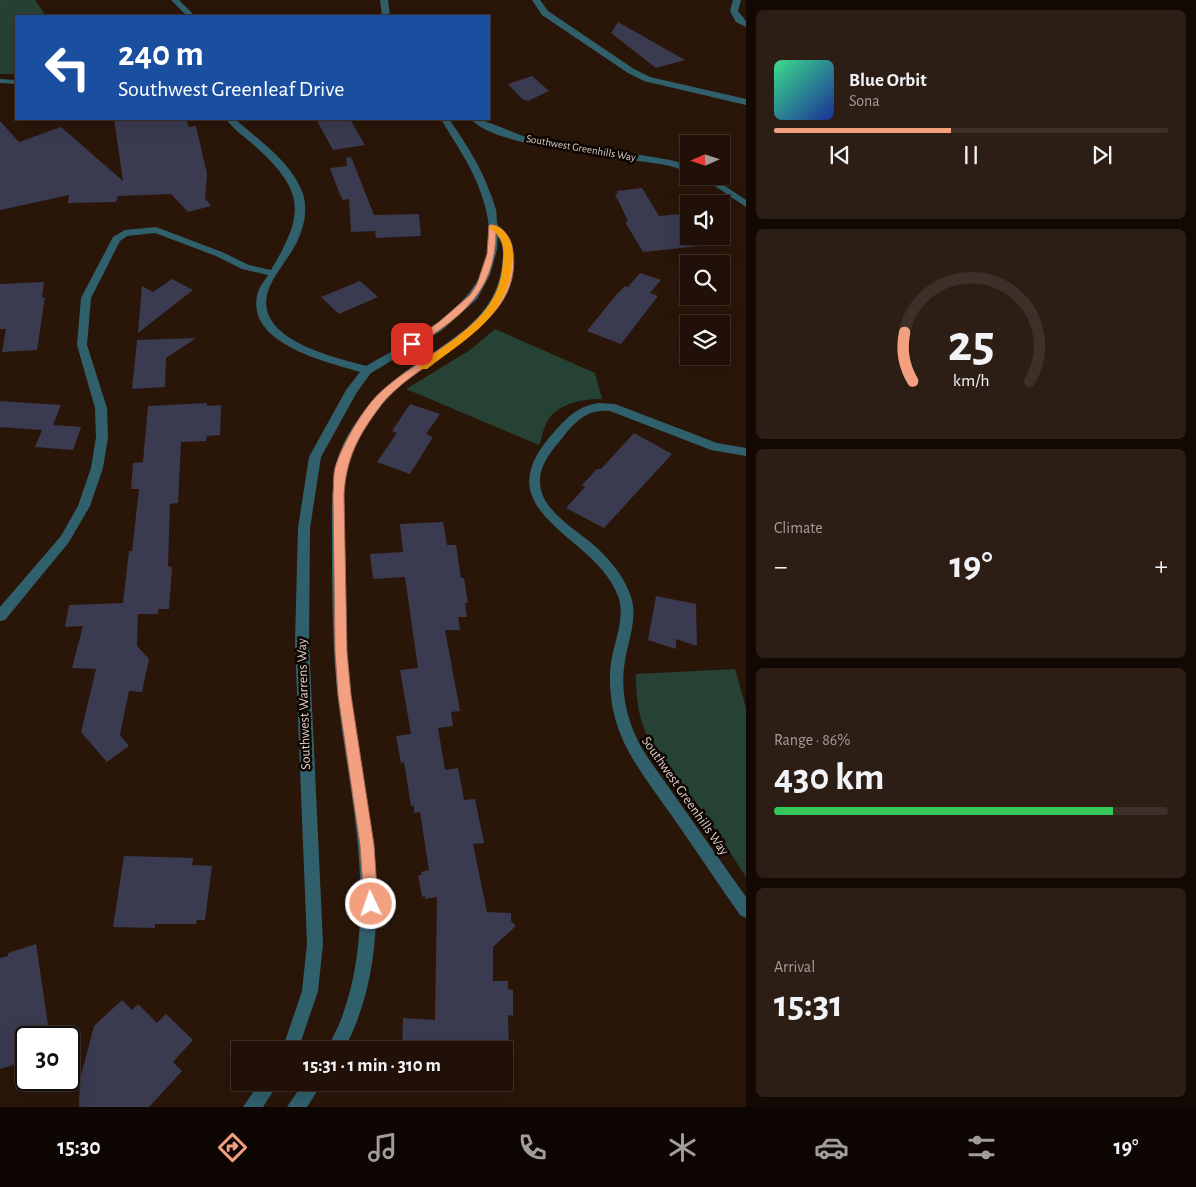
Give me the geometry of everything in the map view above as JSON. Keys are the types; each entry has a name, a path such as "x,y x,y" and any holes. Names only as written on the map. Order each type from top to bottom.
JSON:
{"street":[{"path":"175,0 189,15"},
{"path":"384,0 386,15"},
{"path":"536,0 540,9 550,17 640,76 674,87 746,102"},
{"path":"737,0 734,11 739,20 746,25"},
{"path":"0,81 15,82"},
{"path":"231,120 284,170 296,188 301,206 298,226 264,292 261,303 265,320 277,336 317,354 367,370 443,324 473,296 481,284 491,254 492,227 488,198 446,120"},
{"name":"Southwest Greenhills Way","path":"477,120 502,133 546,144 658,161 680,167"},
{"path":"718,185 746,204"},
{"path":"339,1041 351,1016 359,988 371,904 367,845 344,695 341,652 338,504 340,470 348,448 376,404 399,382 472,330 500,298 507,274 508,248 502,234 492,227"},
{"path":"0,616 65,539 84,506 97,468 102,437 100,408 82,346 86,298 116,239 125,233 156,230 220,254 246,267 273,273"},
{"name":"Southwest Warrens Way","path":"293,1041 310,991 315,944 302,660 301,563 304,528 315,457 352,390 367,370"},
{"name":"Southwest Greenhills Way","path":"746,452 715,447 611,407 597,405 578,413 566,424 538,461 533,481 536,496 543,508 611,571 624,594 629,618 618,662 619,705 629,741 746,910"},
{"path":"252,1107 264,1091"},
{"path":"296,1107 308,1091"}],"green space":[{"path":"0,0 35,0 45,15 15,15 15,74 0,74"},
{"path":"495,329 595,373 602,399 585,400 569,404 555,412 545,426 539,445 406,389 470,350"},
{"path":"735,669 746,708 746,877 702,810 652,744 640,714 637,696 636,674"}],"building":[{"path":"618,22 685,60 656,68 611,33"},
{"path":"532,76 549,91 528,101 522,99 508,84"},
{"path":"114,120 186,120 189,127 196,126 207,174 205,198 211,206 188,212 171,194 118,196 116,202 68,203 69,195 0,210 0,121 19,142 61,127 123,181"},
{"path":"317,120 351,120 365,145 333,150"},
{"path":"351,157 374,215 419,214 421,236 376,238 375,231 351,232 349,199 343,200 330,168 347,166 346,158"},
{"path":"642,188 659,216 680,214 680,245 700,246 643,252 625,222 628,221 615,194 618,193 617,191"},
{"path":"640,273 661,280 650,293 658,296 621,344 587,331 616,295 625,286 628,287"},
{"path":"172,279 193,290 138,333 142,286 153,292"},
{"path":"360,281 378,297 339,314 321,297"},
{"path":"44,282 42,298 45,297 37,350 2,352 6,329 0,329 0,284"},
{"path":"196,338 166,358 165,387 132,389 137,340"},
{"path":"0,401 61,405 53,425 81,427 73,450 35,447 42,430 0,427"},
{"path":"207,403 207,406 221,405 220,435 207,436 206,441 181,442 178,503 170,504 168,566 172,567 169,609 158,609 158,614 138,614 137,646 149,659 142,692 129,691 120,735 129,746 107,762 81,732 96,669 72,668 83,626 65,627 69,605 123,603 129,551 132,551 139,489 131,489 133,463 143,462 148,406"},
{"path":"410,404 440,414 426,434 433,437 410,474 377,462 397,433 392,431"},
{"path":"634,433 672,454 604,528 566,508 585,487 582,485 597,469 601,469"},
{"path":"443,522 447,545 456,545 461,578 464,578 468,603 465,603 467,617 458,617 460,630 445,630 460,711 451,712 453,726 438,728 445,770 458,768 464,800 475,799 484,843 473,844 487,912 511,913 511,921 516,926 493,947 493,981 508,981 508,989 513,990 513,1016 508,1015 509,1041 402,1041 403,1018 435,1020 437,897 425,899 425,896 422,897 418,875 422,875 421,872 429,870 420,812 414,813 414,806 411,806 404,762 401,763 396,736 411,734 400,670 418,668 405,577 373,579 370,554 403,552 400,524"},
{"path":"656,596 696,604 697,646 676,639 676,649 648,640"},
{"path":"124,856 193,858 192,865 212,866 205,920 197,920 196,924 155,924 155,928 113,927"},
{"path":"36,944 48,1026 15,1026 15,1064 0,1069 0,958 8,956 8,953"},
{"path":"122,1000 132,1010 138,1004 157,1023 166,1014 193,1040 173,1062 182,1071 149,1107 79,1107 80,1079 94,1026"}],"slow traffic":[{"path":"423,366 472,330 500,298 507,274 508,248 502,234 493,228"}],"route":[{"path":"371,904 367,845 344,695 339,560 338,495 340,470 348,448 376,404 399,382 472,330 500,298 507,274 508,248 506,240 498,230 492,227 491,254 481,284 473,296 443,324 412,344"}]}
